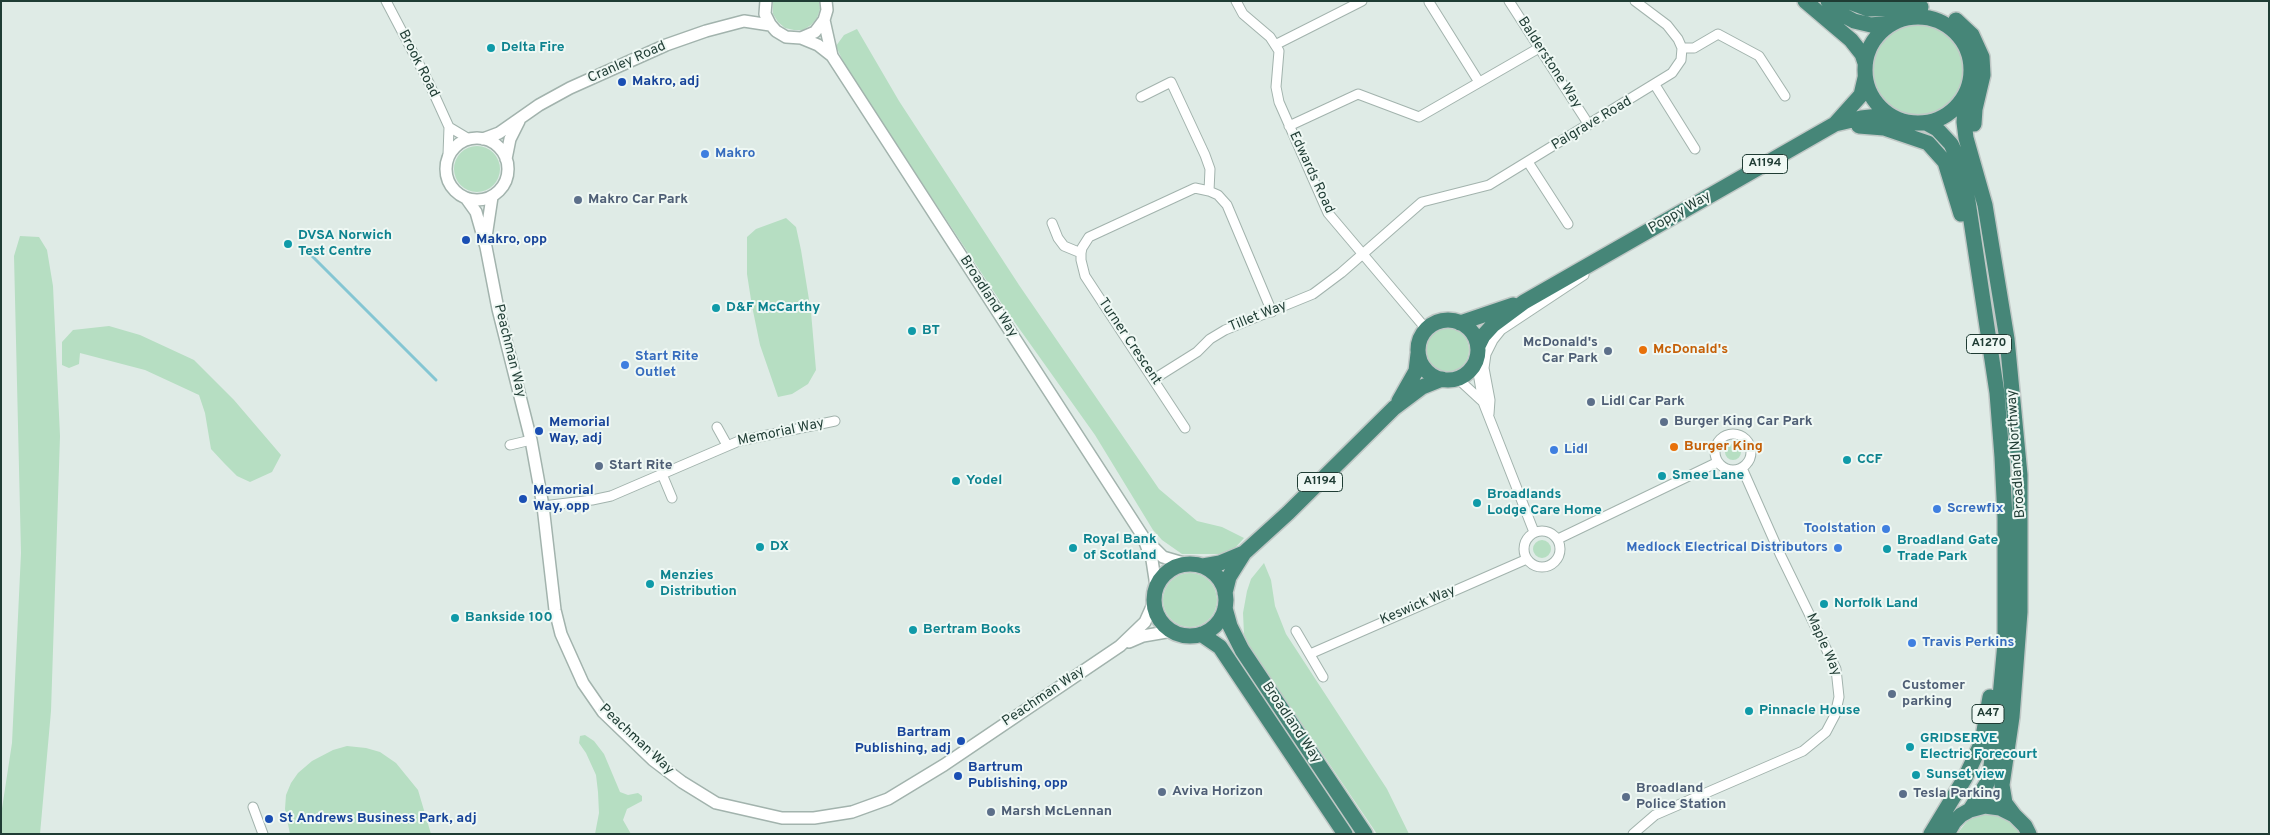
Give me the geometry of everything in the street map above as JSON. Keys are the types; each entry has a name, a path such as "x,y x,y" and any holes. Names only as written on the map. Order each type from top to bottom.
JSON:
{"highway":[{"path":"1805,1 1851,40 1862,54 1869,92 1878,105 1889,115 1913,124 1926,123 1942,118 1956,108 1966,94 1972,78 1972,61 1966,45 1956,31 1942,22 1926,17 1909,17 1893,23 1871,25 1854,21 1841,14 1828,1"},
{"path":"1846,1 1868,10 1920,7 1937,10 1952,17 1972,35 1979,49 1983,65 1982,86 1975,108 1974,121 1985,205"},
{"path":"1865,70 1874,40 1893,23"},
{"name":"Poppy Way","path":"1835,124 1861,94 1865,70"},
{"name":"Broadland Northway","path":"1966,94 1964,122 1966,138 1985,205 2007,338 2020,475 2020,612 2012,716 2002,785 2005,803 2025,826 2029,834"},
{"name":"Poppy Way","path":"1478,346 1483,336 1493,325 1524,302 1835,124 1861,118 1889,115"},
{"name":"Broadland Northway","path":"1926,123 1944,135 1951,144 1959,161 1968,201 1997,393 2002,457 2004,643 1991,766 1987,783 1970,810 1954,822 1947,834"},
{"path":"1695,204 1741,186 1853,126 1884,128 1915,137 1928,143 1944,162 1957,199 1980,287"},
{"name":"Poppy Way","path":"1460,323 1524,302"},
{"path":"1442,321 1460,323 1468,328 1474,336 1478,346 1476,361 1465,374 1457,378 1442,379 1426,370 1418,354 1421,336 1426,330 1442,321"},
{"name":"A1194","path":"1394,408 1416,371 1418,354"},
{"name":"A1194","path":"1225,601 1228,577 1244,553 1268,533 1394,408 1422,387 1442,379"},
{"name":"A1194","path":"1203,566 1220,563 1244,553"},
{"path":"1187,564 1203,566 1211,570 1219,578 1225,601 1216,625 1201,634 1186,636 1172,631 1160,620 1154,602 1156,586 1162,576 1170,570 1187,564"},
{"name":"A47","path":"1931,834 1965,778 1982,742 1996,656 2004,581"},
{"name":"Broadland Way","path":"1225,601 1230,626 1242,650 1365,834"},
{"name":"Broadland Way","path":"1201,634 1220,647 1345,834"},
{"path":"1970,810 1985,806 2000,808 2014,815"}],"street":[{"name":"Brook Road","path":"386,1 429,83 448,127 448,155"},
{"name":"Broadland Way","path":"826,1 827,10 824,20 832,56"},
{"path":"1236,1 1243,14 1270,36 1275,45 1362,1"},
{"name":"Balderstone Way","path":"1509,1 1589,125"},
{"path":"1635,1 1668,26 1682,48 1694,48 1718,34 1759,56 1785,96"},
{"path":"1429,2 1479,82"},
{"path":"765,4 770,25"},
{"name":"Cranley Road","path":"744,22 765,4"},
{"path":"801,38 815,32 824,20"},
{"name":"Cranley Road","path":"483,139 499,133 519,121 539,105 558,94 698,34 744,22 770,25"},
{"name":"Broadland Way","path":"770,25 786,37 801,38 818,45 832,56 1144,538 1163,557 1187,564"},
{"name":"Edwards Road","path":"1275,45 1278,51 1276,87 1279,102 1328,213 1426,330"},
{"path":"1289,126 1358,94 1419,117 1539,48"},
{"name":"Palgrave Road","path":"1361,254 1422,202 1489,185 1655,85 1672,73 1681,60 1682,48"},
{"path":"1141,97 1171,82 1206,155 1210,170 1209,191"},
{"path":"1655,85 1694,149"},
{"name":"Cranley Road","path":"506,158 510,139 519,121"},
{"path":"448,127 469,139"},
{"path":"448,155 457,145 469,139 483,139 494,143 506,158"},
{"name":"Peachman Way","path":"448,155 446,173 450,185 466,198 476,212 486,247 498,309 531,440 543,506 552,584 561,634 575,668 591,696 603,712 682,782 716,803 782,818 814,818 852,812 888,799 944,765 1120,646 1145,622 1154,602"},
{"name":"Peachman Way","path":"486,247 486,226 492,197 506,179 508,170 506,158"},
{"path":"1528,162 1568,224"},
{"path":"1052,223 1058,238 1064,246 1081,253 1089,237 1195,188 1209,191 1218,195 1227,205 1272,312"},
{"path":"466,198 480,200 492,197"},
{"path":"1489,414 1490,400 1484,368 1486,354 1493,340 1502,330 1572,284 1624,245"},
{"name":"Turner Crescent","path":"1081,253 1085,276 1185,428"},
{"name":"Tillet Way","path":"1154,379 1196,352 1210,338 1313,294 1361,254"},
{"path":"1476,361 1483,402 1534,532"},
{"path":"1457,378 1483,402"},
{"name":"Memorial Way","path":"543,506 611,496 727,445 755,436 835,421"},
{"name":"Memorial Way","path":"717,427 727,445"},
{"path":"1729,435 1740,436 1745,439 1751,449 1749,460 1742,468 1729,469 1718,462 1716,453 1720,440 1729,435"},
{"path":"510,445 531,440"},
{"path":"1558,539 1718,462"},
{"name":"Maple Way","path":"1633,834 1655,815 1812,746 1826,732 1835,715 1840,698 1836,669 1780,554 1742,468"},
{"path":"662,474 672,498"},
{"path":"1549,531 1558,539 1560,551 1555,562 1549,566 1536,566 1526,558 1525,542 1534,532 1549,531"},
{"name":"Broadland Way","path":"1144,538 1152,560 1156,586"},
{"name":"Keswick Way","path":"1310,654 1526,558"},
{"name":"Peachman Way","path":"1120,646 1143,636 1172,631"},
{"path":"1296,631 1323,677"},
{"path":"253,807 263,834"}],"green space":[{"path":"773,1 819,1 820,9 817,18 811,25 803,30 794,30 785,28 778,22 773,14"},
{"path":"1918,24 1936,27 1951,37 1961,52 1964,70 1961,88 1951,103 1936,113 1918,116 1900,113 1885,103 1875,88 1872,70 1875,52 1885,37 1900,27"},
{"path":"857,29 899,101 1019,285 1159,489 1197,521 1222,527 1244,538 1235,548 1221,554 1182,554 1162,540 1153,530 1095,435 1006,310 846,68 836,46 844,35"},
{"path":"477,146 490,150 496,156 500,169 496,182 490,188 477,192 464,188 458,182 454,169 458,156 464,150"},
{"path":"786,218 796,227 801,250 811,312 816,370 808,384 792,394 778,397 760,345 752,306 747,274 747,237 756,229"},
{"path":"20,236 39,237 47,250 53,286 60,436 51,711 40,834 1,834 1,815 12,743 21,553 14,256"},
{"path":"109,326 140,335 194,360 234,400 281,455 272,472 250,482 237,476 224,463 211,449 205,413 199,395 145,370 80,353 79,364 69,368 62,365 62,342 73,330"},
{"path":"1447,328 1459,332 1465,338 1469,350 1465,362 1459,368 1447,372 1435,368 1429,362 1425,350 1429,338 1435,332"},
{"path":"1733,444 1741,452 1733,460 1725,452"},
{"path":"1542,540 1548,543 1551,549 1548,555 1542,558 1536,555 1533,549 1536,543"},
{"path":"1264,563 1271,580 1275,606 1286,634 1387,789 1409,834 1377,834 1249,646 1244,634 1243,613 1251,579"},
{"path":"1185,573 1195,573 1205,577 1213,585 1217,600 1213,615 1205,623 1195,627 1185,627 1175,623 1167,615 1163,605 1163,595 1167,585 1175,577"},
{"path":"585,735 594,741 604,754 620,792 628,795 638,793 642,796 642,801 627,809 623,820 631,834 595,834 599,813 598,792 596,775 579,743 580,736"},
{"path":"347,746 380,752 396,763 418,790 431,834 290,834 285,809 286,795 291,783 298,773 312,761 333,750"},
{"path":"1993,814 2005,817 2022,834 1957,834 1968,820 1980,815"}],"waterway":[{"path":"308,252 436,380"}],"place":[{"name":"Delta Fire","path":"491,48"},
{"name":"Makro, adj","path":"622,82"},
{"name":"Makro","path":"705,154"},
{"name":"Makro Car Park","path":"578,200"},
{"name":"Makro, opp","path":"466,240"},
{"name":"DVSA Norwich Test Centre","path":"288,244"},
{"name":"D&F McCarthy","path":"716,308"},
{"name":"BT","path":"912,331"},
{"name":"McDonald's","path":"1643,350"},
{"name":"McDonald's Car Park","path":"1608,351"},
{"name":"Start Rite Outlet","path":"625,365"},
{"name":"Lidl Car Park","path":"1591,402"},
{"name":"Burger King Car Park","path":"1664,422"},
{"name":"Memorial Way, adj","path":"539,431"},
{"name":"Burger King","path":"1674,447"},
{"name":"Lidl","path":"1554,450"},
{"name":"CCF","path":"1847,460"},
{"name":"Start Rite","path":"599,466"},
{"name":"Smee Lane","path":"1662,476"},
{"name":"Yodel","path":"956,481"},
{"name":"Memorial Way, opp","path":"523,499"},
{"name":"Broadlands Lodge Care Home","path":"1477,503"},
{"name":"Screwfix","path":"1937,509"},
{"name":"Toolstation","path":"1886,529"},
{"name":"DX","path":"760,547"},
{"name":"Royal Bank of Scotland","path":"1073,548"},
{"name":"Medlock Electrical Distributors","path":"1838,548"},
{"name":"Broadland Gate Trade Park","path":"1887,549"},
{"name":"Menzies Distribution","path":"650,584"},
{"name":"Norfolk Land","path":"1824,604"},
{"name":"Bankside 100","path":"455,618"},
{"name":"Bertram Books","path":"913,630"},
{"name":"Travis Perkins","path":"1912,643"},
{"name":"Customer parking","path":"1892,694"},
{"name":"Pinnacle House","path":"1749,711"},
{"name":"Bartram Publishing, adj","path":"961,741"},
{"name":"GRIDSERVE Electric Forecourt","path":"1910,747"},
{"name":"Sunset view","path":"1916,775"},
{"name":"Bartrum Publishing, opp","path":"958,776"},
{"name":"Aviva Horizon","path":"1162,792"},
{"name":"Tesla Parking","path":"1903,794"},
{"name":"Broadland Police Station","path":"1626,797"},
{"name":"Marsh McLennan","path":"991,812"},
{"name":"St Andrews Business Park, adj","path":"269,819"}]}
